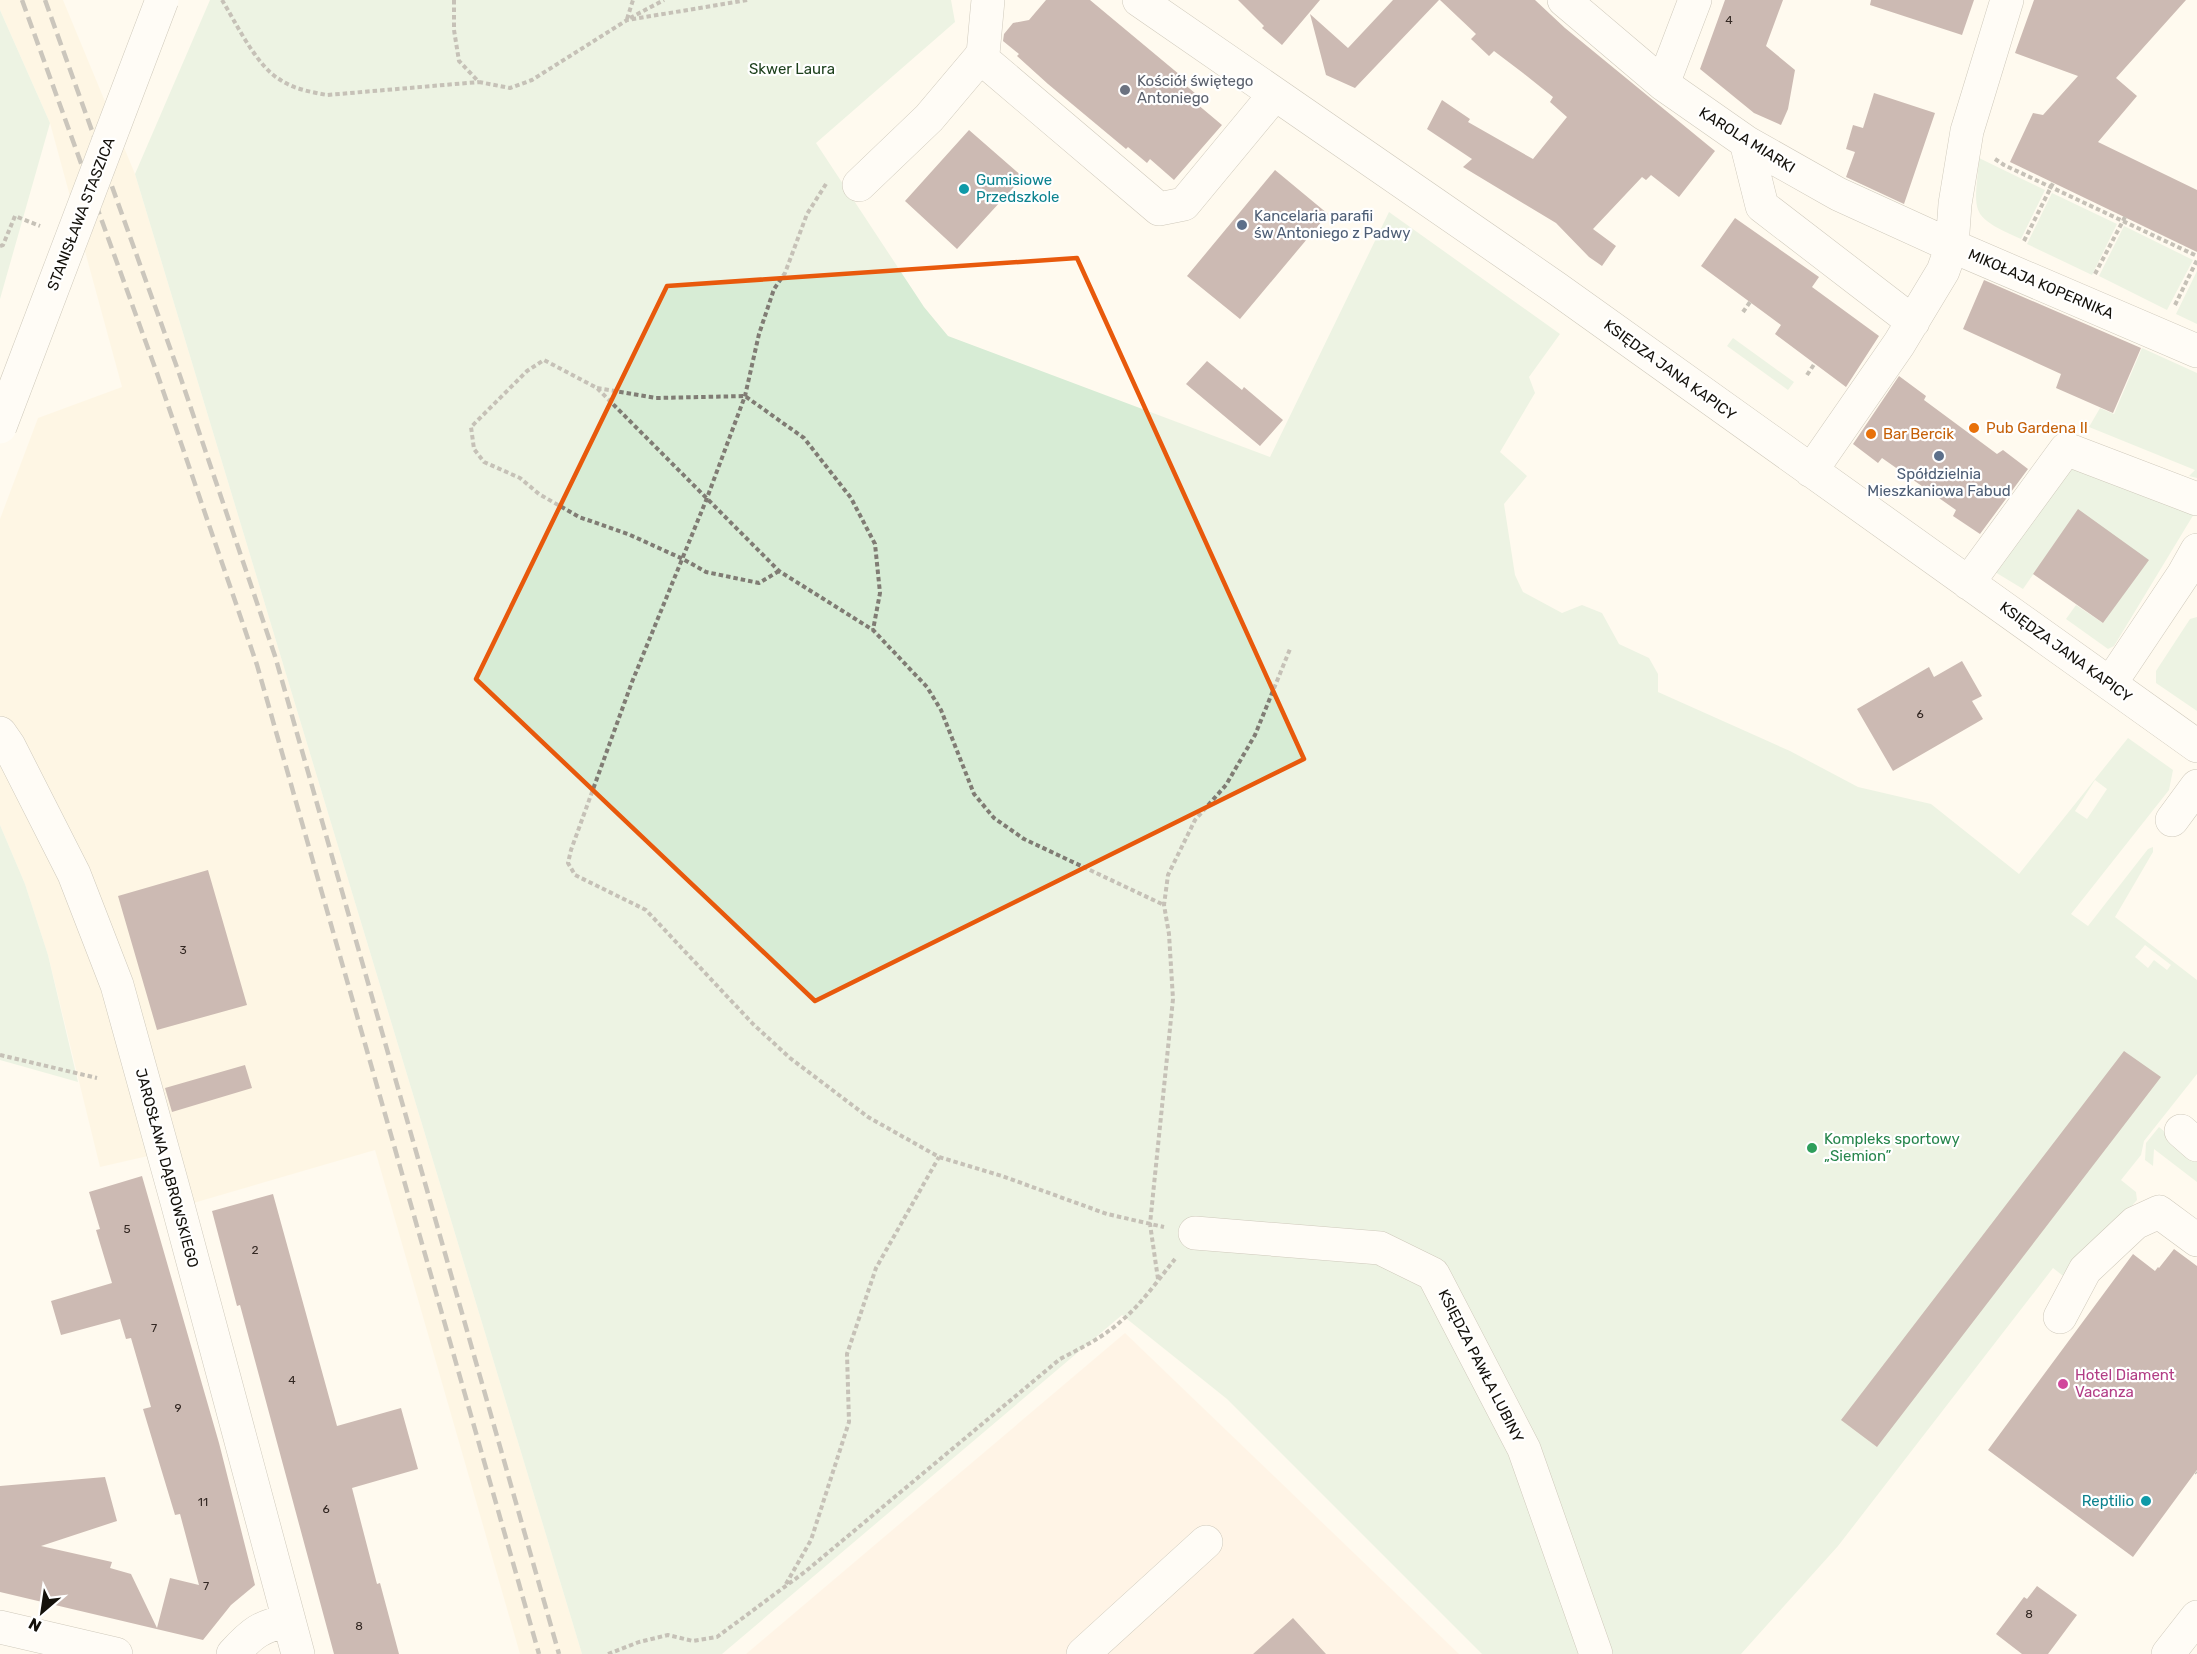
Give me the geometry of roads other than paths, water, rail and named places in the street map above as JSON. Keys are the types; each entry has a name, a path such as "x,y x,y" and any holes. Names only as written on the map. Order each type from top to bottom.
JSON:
{"street":[{"name":"STANISŁAWA STASZICA","path":"0,427 162,0"},
{"path":"859,185 929,118 983,54 988,0"},
{"name":"KSIĘDZA JANA KAPICY","path":"1139,0 1556,288 2197,746"},
{"name":"KAROLA MIARKI","path":"1564,0 1663,84 1746,142 1838,194 1952,246"},
{"path":"1663,84 1695,0"},
{"name":"MIKOŁAJA KOPERNIKA","path":"2007,0 1967,131 1955,204 1952,246 2197,351"},
{"path":"980,57 1159,209 1184,204 1275,94"},
{"path":"1746,142 1762,206 1913,322"},
{"path":"1810,471 1913,322 1943,271 1952,246"},
{"path":"1968,583 2066,449 2197,499"},
{"path":"2110,684 2192,569"},
{"name":"JAROSŁAWA DĄBROWSKIEGO","path":"0,733 9,746 74,874 117,986 298,1654"},
{"path":"2172,820 2197,786"},
{"path":"2060,1317 2085,1270 2135,1223 2159,1212 2197,1240"},
{"name":"KSIĘDZA PAWŁA LUBINY","path":"1195,1233 1380,1248 1433,1274 1524,1449 1596,1654"},
{"path":"1083,1654 1206,1542"},
{"path":"2168,1654 2197,1617"},
{"path":"233,1654 245,1641 265,1626 289,1620"},
{"path":"0,1627 116,1654"}],"railway":[{"path":"22,0 158,376 257,665 539,1654"},
{"path":"45,0 179,373 275,656 559,1654"}],"place":[{"name":"Kościół świętego Antoniego","path":"1125,90"},
{"name":"Gumisiowe Przedszkole","path":"964,189"},
{"name":"Kancelaria parafii św Antoniego z Padwy","path":"1242,225"},
{"name":"Pub Gardena II","path":"1974,428"},
{"name":"Bar Bercik","path":"1871,434"},
{"name":"Spółdzielnia Mieszkaniowa Fabud","path":"1939,456"},
{"name":"Kompleks sportowy „Siemion”","path":"1812,1148"},
{"name":"Hotel Diament Vacanza","path":"2063,1384"},
{"name":"Reptilio","path":"2146,1501"}],"park label":[{"name":"Skwer Laura","path":"792,69"}]}
